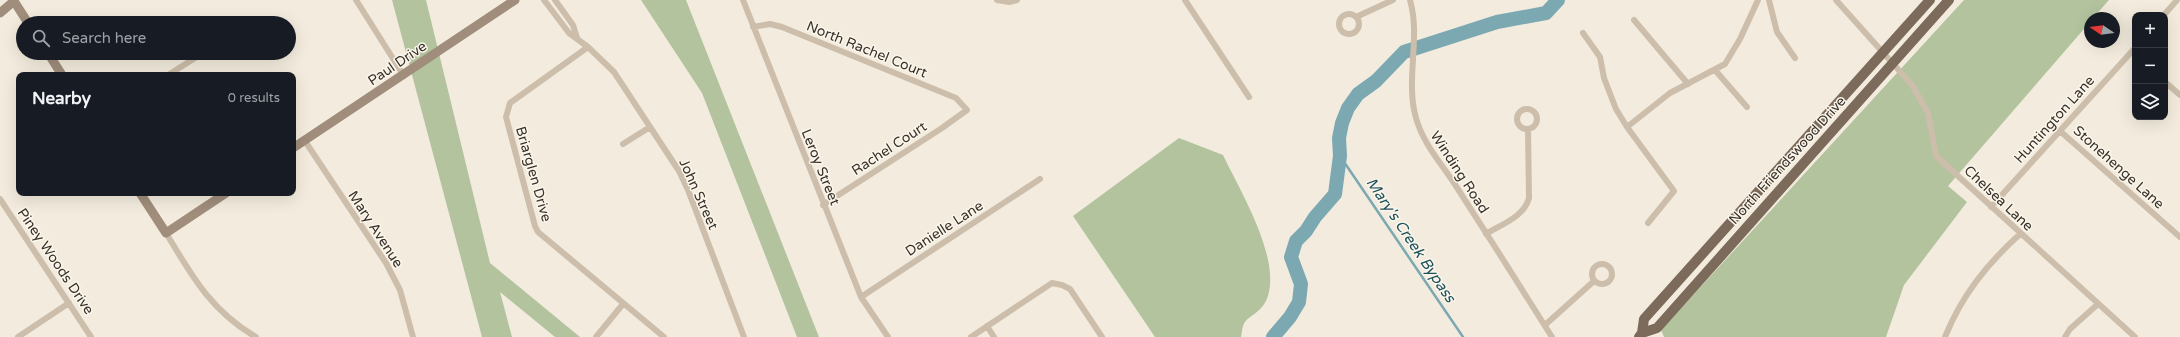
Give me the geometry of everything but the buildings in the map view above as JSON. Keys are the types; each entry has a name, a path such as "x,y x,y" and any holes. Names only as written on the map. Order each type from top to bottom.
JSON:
{"main road":[{"name":"North Friendswood Drive","path":"1644,336 1644,319 1930,0"},
{"name":"North Friendswood Drive","path":"1644,336 1657,328 1949,0"}],"street":[{"path":"0,13 14,0 24,16"},
{"path":"356,0 404,76"},
{"name":"Paul Drive","path":"296,146 404,76 515,0"},
{"name":"John Street","path":"544,0 569,33 588,47 614,72 679,171 688,190 744,337"},
{"name":"John Street","path":"555,0 573,25 577,38"},
{"name":"Leroy Street","path":"743,0 823,205 861,296 888,337"},
{"path":"997,0 1009,2 1016,0"},
{"path":"1185,0 1249,97"},
{"path":"1356,17 1393,0"},
{"name":"Winding Road","path":"1410,0 1413,33 1412,95 1415,116 1421,135 1552,337"},
{"path":"1627,127 1670,93 1725,64 1736,46 1758,0"},
{"path":"1769,0 1777,32 1795,58"},
{"name":"Chelsea Lane","path":"1836,0 1912,85 1928,113 1936,156 2135,337"},
{"path":"2167,12 2177,0"},
{"path":"1634,20 1688,84"},
{"name":"North Rachel Court","path":"753,27 770,24 782,27 956,98 967,110"},
{"path":"1583,33 1600,57 1604,78 1616,109 1627,127 1674,191 1648,223"},
{"name":"Briarglen Drive","path":"588,47 510,104 506,117 538,232 664,337"},
{"name":"Huntington Lane","path":"1991,207 2132,55"},
{"path":"52,60 60,72"},
{"path":"173,72 192,60"},
{"path":"1716,70 1747,107"},
{"path":"2167,84 2180,95"},
{"name":"Rachel Court","path":"823,205 967,110"},
{"path":"623,144 650,127"},
{"path":"1486,234 1521,213 1527,205 1529,198 1528,129"},
{"name":"Stonehenge Lane","path":"2060,131 2180,237"},
{"name":"Mary Avenue","path":"305,141 386,263 402,295 413,337"},
{"name":"Danielle Lane","path":"861,296 1040,180"},
{"path":"142,196 199,286 225,316 256,337"},
{"path":"166,233 222,196"},
{"name":"Piney Woods Drive","path":"0,199 91,337"},
{"path":"1945,337 1963,298 1997,255 2020,234"},
{"path":"1545,325 1594,281"},
{"path":"971,337 1052,283 1062,285 1070,289 1102,337"},
{"path":"18,337 69,302"},
{"path":"596,337 623,304"},
{"path":"2065,337 2070,329 2098,304"},
{"path":"987,326 994,337"}],"green space":[{"path":"392,0 426,0 490,263 580,337 555,337 500,292 512,337 482,337"},
{"path":"641,0 686,0 819,337 797,337 702,93"},
{"path":"1964,0 2109,0 2098,12 2084,12 2084,29 1948,186 1967,202 1904,285 1886,337 1664,337 1661,330"},
{"path":"1179,138 1223,155 1249,207 1265,247 1269,267 1270,285 1266,301 1258,311 1245,322 1241,337 1155,337 1073,216"}],"waterway":[{"path":"1273,337 1290,317 1299,302 1301,284 1291,257 1296,241 1306,231 1315,217 1335,194 1340,156 1339,138 1342,123 1348,108 1358,94 1376,81 1404,52 1497,22 1546,13 1558,0"},
{"name":"Mary's Creek Bypass","path":"1340,156 1463,337"}]}
